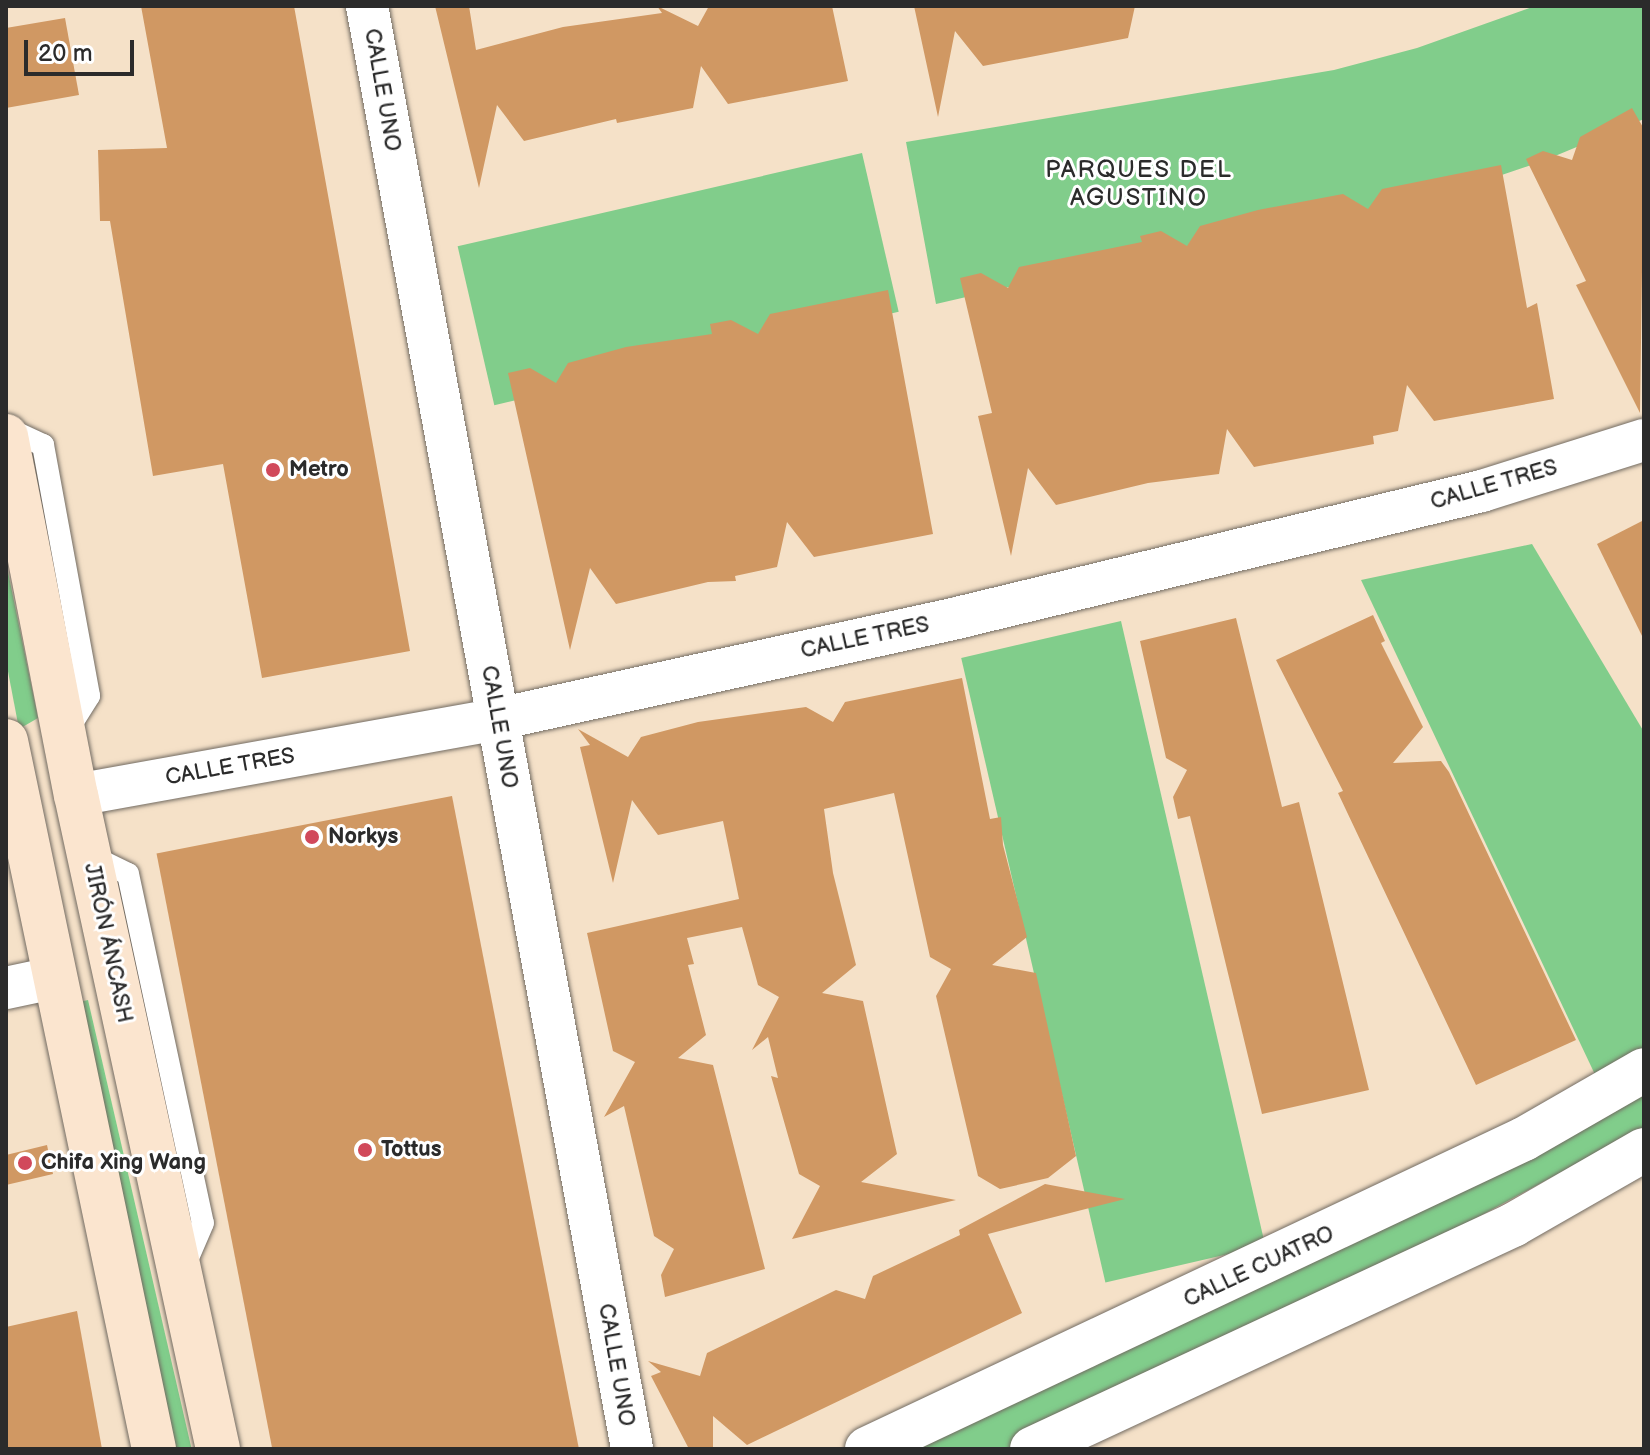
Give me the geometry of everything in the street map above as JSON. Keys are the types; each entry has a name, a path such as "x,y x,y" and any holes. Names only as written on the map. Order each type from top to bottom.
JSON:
{"main road":[{"name":"JIRÓN ÁNCASH","path":"6,436 76,795 218,1449"},
{"path":"6,741 53,978 154,1449"}],"street":[{"name":"CALLE UNO","path":"367,6 632,1449"},
{"name":"CALLE TRES","path":"76,795 498,719 961,617 1482,491 1644,440"},
{"path":"6,988 53,978"},
{"name":"CALLE CUATRO","path":"867,1449 1524,1139 1644,1070"},
{"path":"1032,1449 1513,1225 1644,1150"}],"lane":[{"path":"6,428 43,445 89,696 64,735"}],"green space":[{"path":"1535,6 1644,6 1644,119 1543,161 1434,198 1153,254 936,304 906,142 1334,70 1417,48"},
{"path":"862,153 899,312 494,405 458,246"},
{"path":"1532,544 1644,732 1644,1056 1599,1083 1361,580"},
{"path":"6,562 38,718 19,729 6,661"},
{"path":"1121,621 1265,1246 1105,1282 961,658"},
{"path":"88,1000 191,1448 173,1449 70,1004"},
{"path":"1644,1084 1644,1127 1425,1246 1007,1449 914,1449"}],"building":[{"path":"141,6 294,6 410,651 262,678 223,464 153,476 110,221 100,221 98,150 167,148"},
{"path":"435,6 469,6 476,50 563,27 662,13 657,6 698,26 709,6 832,6 848,81 728,104 701,66 693,108 617,123 616,119 524,141 497,105 479,188"},
{"path":"914,6 1135,6 1128,38 983,66 955,31 938,117"},
{"path":"65,18 79,95 6,108 6,28"},
{"path":"1632,108 1644,129 1640,413 1576,285 1586,281 1526,159 1543,151 1572,160 1580,137"},
{"path":"1501,165 1527,308 1537,303 1554,399 1434,421 1407,385 1398,431 1373,436 1374,444 1254,467 1227,429 1219,474 1148,483 1056,505 1028,468 1011,556 978,416 992,413 960,278 981,273 1008,288 1019,267 1142,242 1140,236 1161,231 1187,246 1200,226 1258,210 1343,194 1368,209 1382,189"},
{"path":"888,290 933,534 814,557 787,522 777,567 735,576 736,581 708,582 616,604 590,568 570,650 508,373 530,368 556,383 568,363 626,347 712,334 710,324 731,320 758,334 770,314"},
{"path":"1644,520 1644,640 1597,544"},
{"path":"1373,615 1385,641 1381,643 1423,727 1393,763 1441,761 1449,772 1576,1040 1476,1085 1338,793 1343,791 1276,660"},
{"path":"1236,618 1282,807 1299,802 1369,1090 1262,1114 1190,816 1178,819 1173,797 1187,770 1166,758 1140,641"},
{"path":"962,678 990,819 1001,817 1003,845 1027,937 992,965 1036,973 1076,1156 1048,1178 1000,1189 978,1176 936,996 951,969 930,957 894,793 824,809 833,873 856,965 822,993 863,1001 897,1154 861,1182 956,1200 792,1239 820,1186 799,1174 771,1076 778,1078 768,1037 752,1050 779,997 758,985 742,927 687,938 694,964 688,965 706,1035 678,1058 713,1065 765,1269 665,1297 661,1275 674,1249 654,1236 624,1106 604,1117 635,1062 613,1051 587,933 739,899 723,821 658,835 632,800 613,883 580,747 590,745 578,729 628,757 641,737 698,722 806,707 833,722 845,702"},
{"name":"Tottus","path":"452,796 579,1448 272,1449 157,853"},
{"path":"47,1145 53,1174 6,1185 6,1155"},
{"path":"1045,1184 1125,1199 988,1234 1022,1313 747,1445 713,1416 713,1449 689,1449 651,1376 661,1372 648,1361 700,1376 707,1353 836,1290 865,1299 873,1276 960,1235 959,1230"},
{"path":"77,1311 102,1449 6,1449 6,1327"}],"place":[{"name":"Metro","path":"273,470"},
{"name":"Norkys","path":"312,837"},
{"name":"Tottus","path":"365,1150"},
{"name":"Chifa Xing Wang","path":"25,1163"}],"district":[{"name":"PARQUES DEL AGUSTINO","path":"1139,184"}]}
